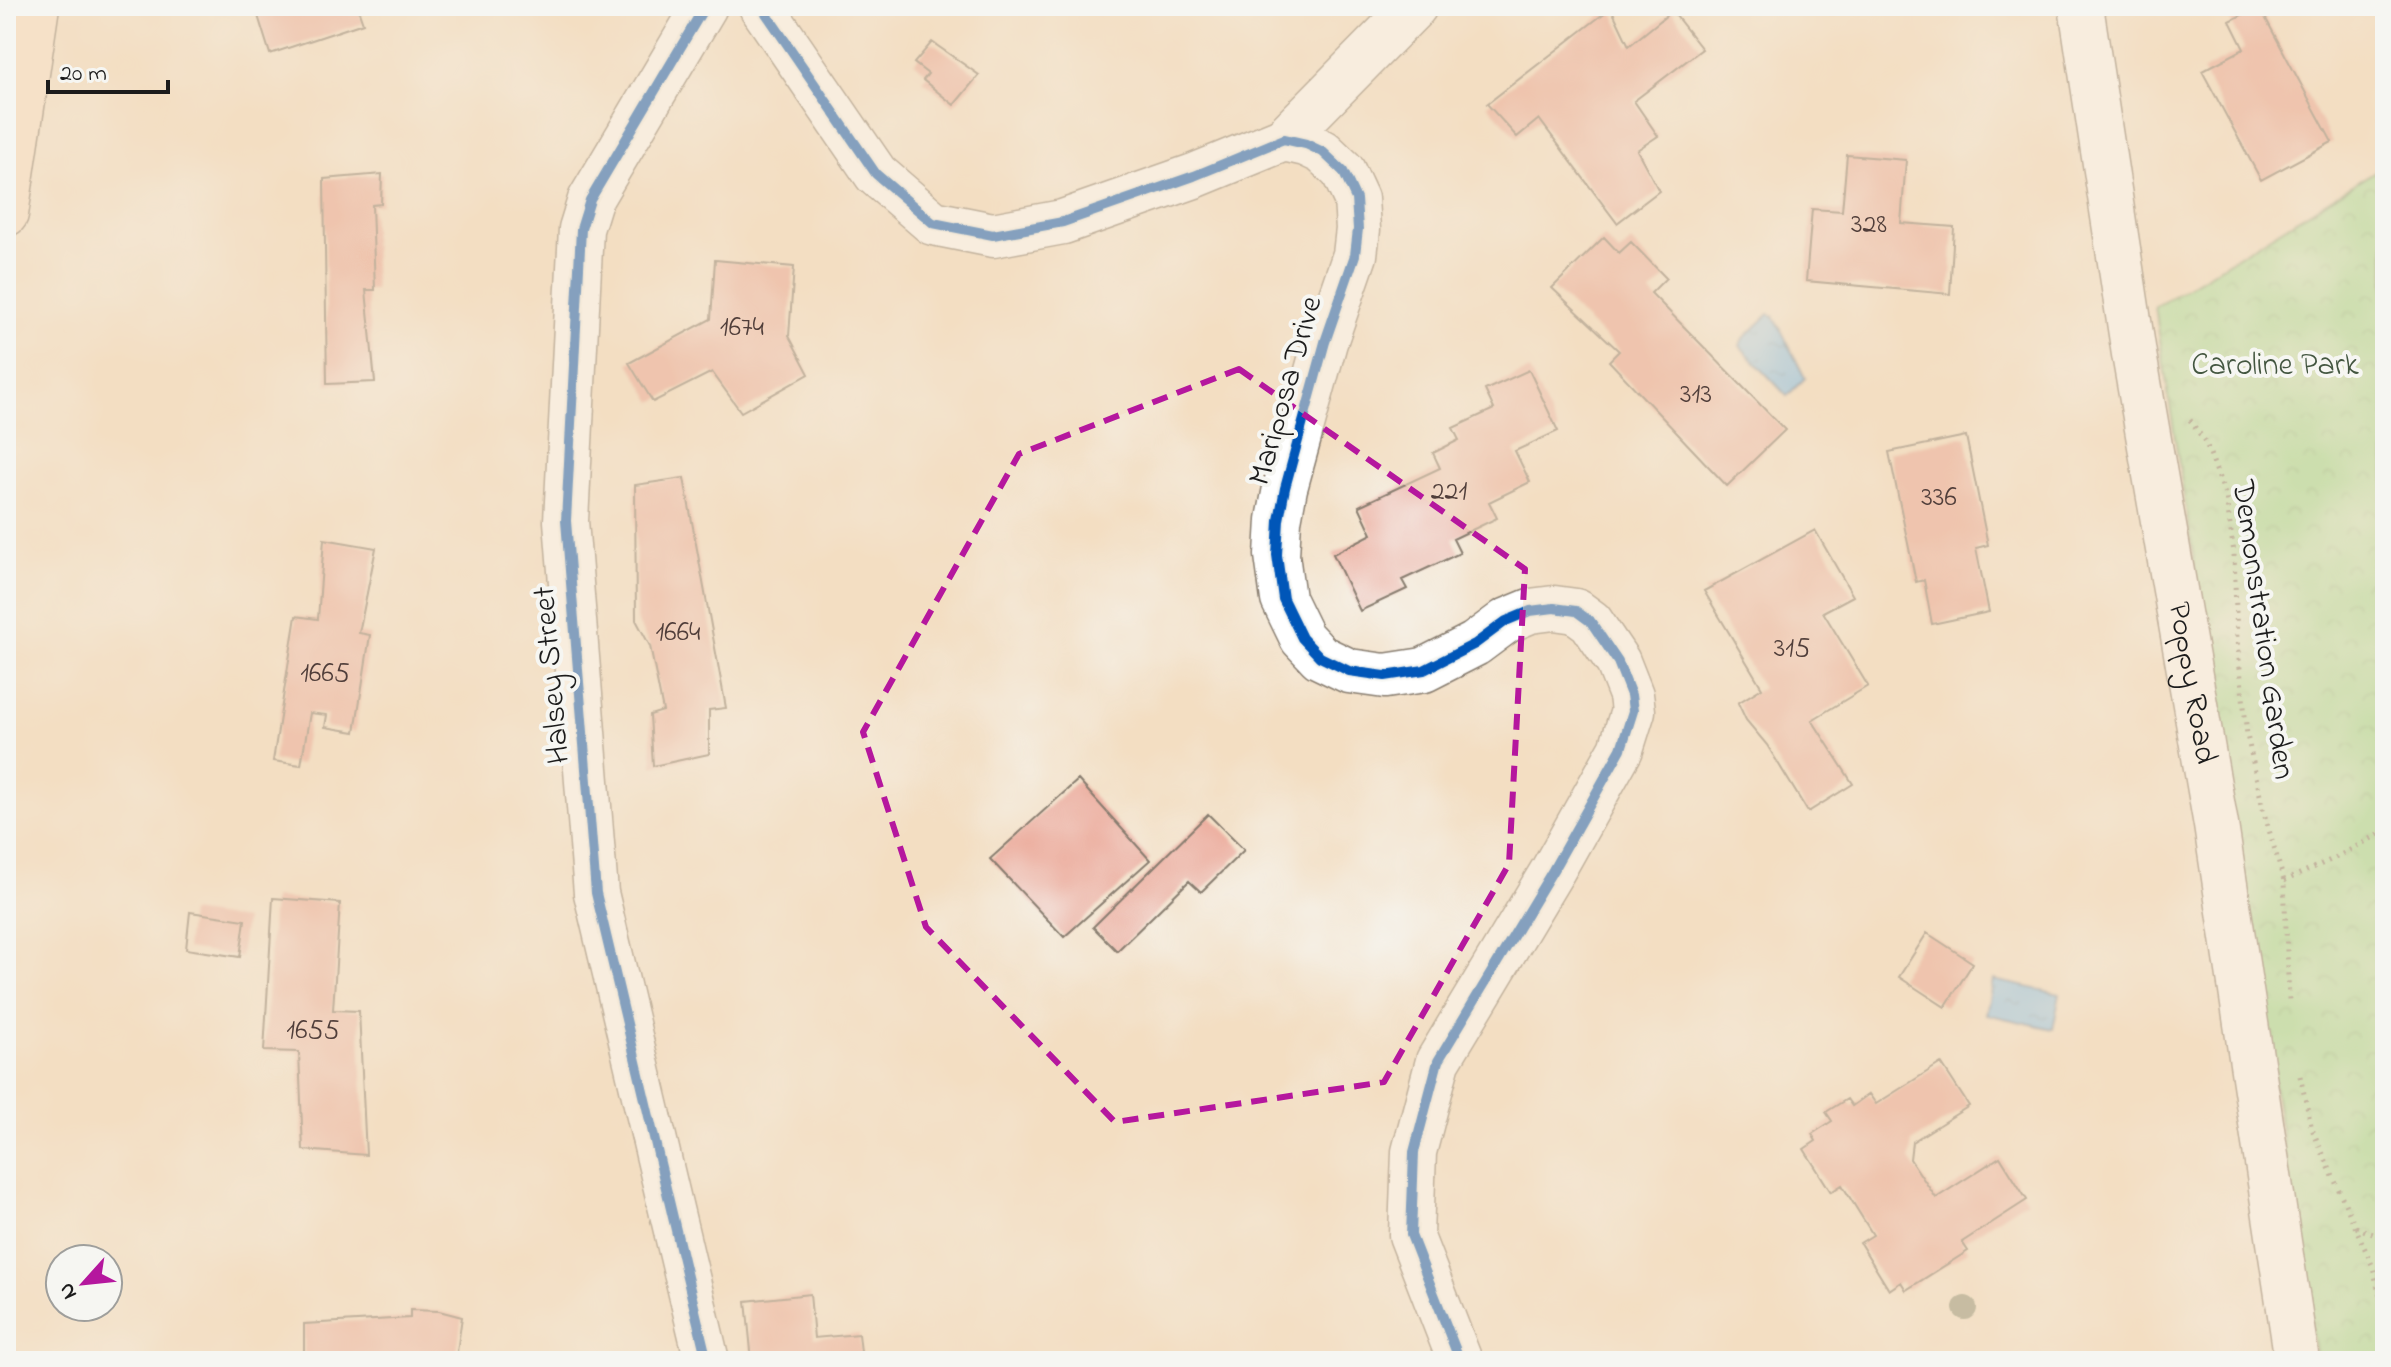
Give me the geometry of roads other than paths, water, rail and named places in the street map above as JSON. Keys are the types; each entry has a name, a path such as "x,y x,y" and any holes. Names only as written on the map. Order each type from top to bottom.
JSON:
{"street":[{"path":"6,214 37,6"},
{"name":"Halsey Street","path":"705,6 590,200 581,229 566,521 596,893 707,1361"},
{"path":"761,6 876,174 933,223 993,235 1063,222 1194,176 1284,139 1415,6"},
{"name":"Poppy Road","path":"2081,6 2142,401 2216,825 2297,1361"},
{"name":"Mariposa Drive","path":"1284,139 1323,152 1343,171 1356,199 1358,229 1355,255 1325,342 1279,520 1277,555 1283,599 1302,638 1320,657 1349,671 1385,676 1424,670 1475,644 1506,621 1530,611 1554,608 1576,611 1591,622 1618,662 1632,703 1629,728 1621,749 1553,870 1438,1061 1414,1152 1411,1235 1460,1361"}],"water":[{"path":"1769,314 1774,316 1805,378 1787,396 1740,346 1742,340"},
{"path":"1993,980 2060,994 2053,1029 1986,1014"}],"park label":[{"name":"Caroline Park","path":"2275,366"}]}
